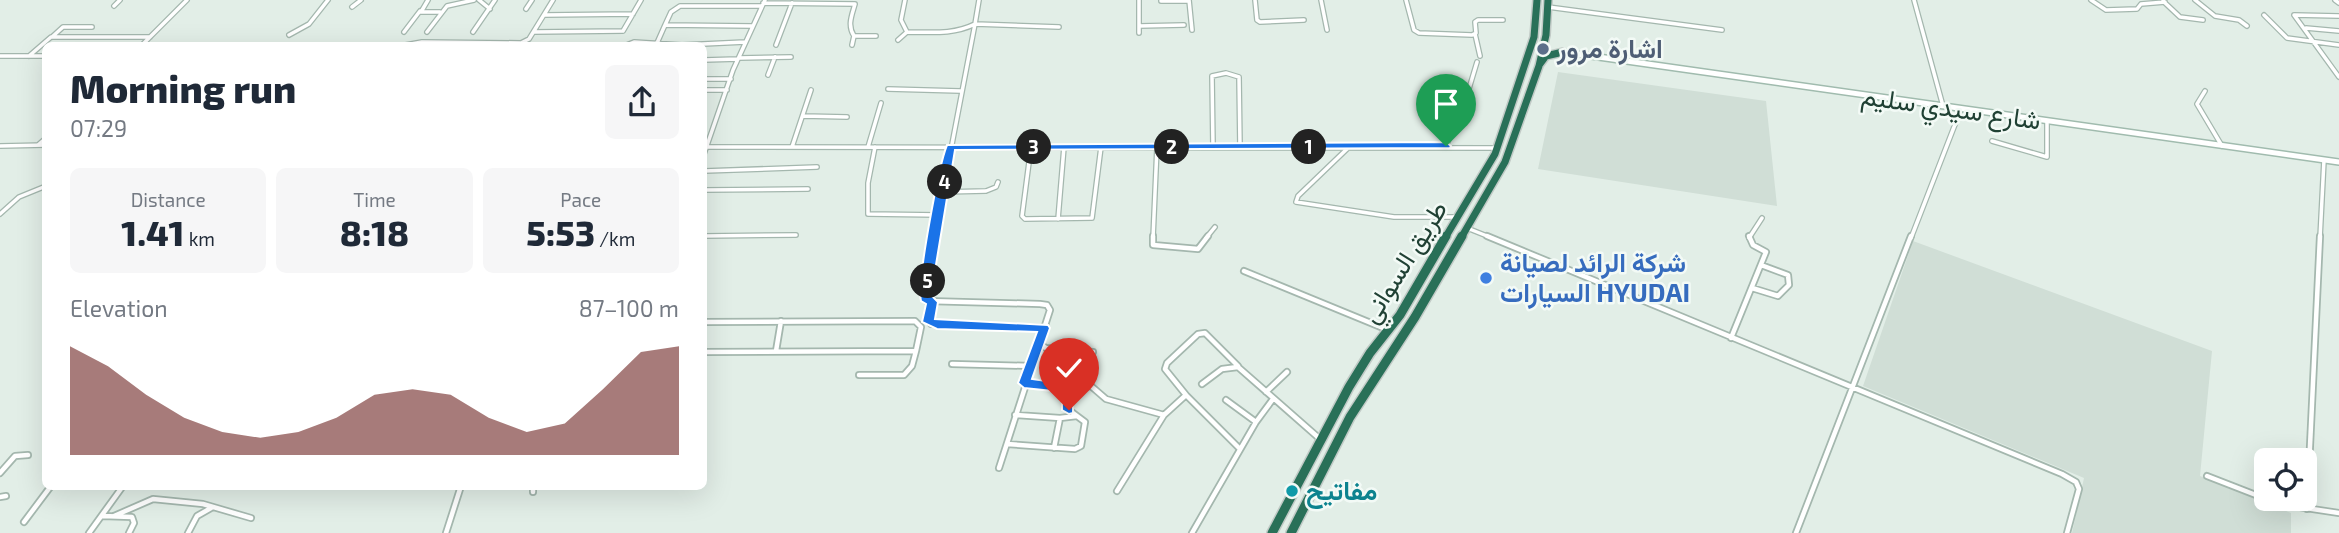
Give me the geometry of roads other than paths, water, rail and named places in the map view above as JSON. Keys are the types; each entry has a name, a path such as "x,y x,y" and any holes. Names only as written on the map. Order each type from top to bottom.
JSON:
{"highway":[{"name":"طريق السواني","path":"1272,533 1320,439 1370,354 1389,331 1498,148 1534,37 1537,0"},
{"name":"طريق السواني","path":"1291,533 1350,417 1415,317 1508,156 1539,66 1546,36 1548,3"},
{"path":"1546,36 1552,46 1563,52"},
{"path":"1539,66 1546,56 1563,52"},
{"path":"1488,167 1499,171"},
{"path":"1479,180 1487,182 1490,187"}],"main road":[{"name":"شارع سيدي سليم","path":"1563,52 2339,162"}],"street":[{"path":"114,6 120,0"},
{"path":"145,42 187,0"},
{"path":"289,35 309,24 328,0"},
{"path":"352,7 361,0"},
{"path":"404,32 428,0"},
{"path":"427,32 441,12 455,0"},
{"path":"449,4 476,0 489,9"},
{"path":"473,32 495,0"},
{"path":"526,9 532,0"},
{"path":"525,42 553,0"},
{"path":"533,32 623,31 641,0"},
{"path":"905,0 901,19 907,32"},
{"path":"979,0 960,91 925,295 926,299 932,302 1049,307 1050,313 1024,383 999,468"},
{"path":"1139,0 1139,33"},
{"path":"1161,1 1189,0 1192,30"},
{"path":"1255,0 1258,22 1267,24 1304,20"},
{"path":"1321,0 1327,30"},
{"path":"1406,0 1417,33 1475,34"},
{"path":"1914,0 1943,107"},
{"path":"2091,0 2110,11 2137,9 2141,4 2164,1 2180,17 2203,20"},
{"path":"2195,0 2214,16 2239,20 2247,26"},
{"path":"707,142 745,42 763,3"},
{"path":"657,42 671,12 680,6 763,3 855,4 849,30 854,36"},
{"path":"776,46 792,3"},
{"path":"1548,3 1722,30"},
{"path":"420,10 441,12"},
{"path":"544,15 633,14"},
{"path":"2339,16 2295,14 2339,77"},
{"path":"2264,15 2287,38 2339,45"},
{"path":"1479,56 1475,22 1503,20"},
{"path":"898,40 907,32 956,31 975,24 1059,27"},
{"path":"1139,26 1184,24"},
{"path":"665,25 752,26"},
{"path":"45,42 63,27 92,27"},
{"path":"2305,28 2339,31"},
{"path":"854,36 876,36"},
{"path":"852,45 854,36"},
{"path":"51,37 150,37"},
{"path":"707,44 745,42"},
{"path":"29,56 42,45"},
{"path":"0,57 42,56"},
{"path":"768,75 775,57"},
{"path":"707,60 791,57"},
{"path":"1446,146 1465,102 1477,62"},
{"path":"1213,147 1212,76 1226,73 1238,77 1240,147"},
{"path":"707,79 731,79"},
{"path":"888,89 960,91"},
{"path":"707,90 727,90"},
{"path":"792,147 811,90"},
{"path":"2205,91 2197,104 2222,146"},
{"path":"869,147 881,103"},
{"path":"1796,533 1961,109"},
{"path":"803,116 847,117"},
{"path":"1992,141 2048,157 2047,121"},
{"path":"38,145 42,142"},
{"path":"0,146 42,145"},
{"path":"707,147 1498,148"},
{"path":"875,147 868,183 868,214 939,215"},
{"path":"1031,147 1022,217 1058,219 1094,217 1101,147"},
{"path":"1058,219 1064,147"},
{"path":"1157,147 1153,245 1198,249 1215,227"},
{"path":"1349,147 1298,196 1296,202 1394,217 1458,218"},
{"path":"2310,448 2324,160"},
{"path":"707,172 817,167"},
{"path":"943,192 986,191 996,187 998,182"},
{"path":"0,214 19,197 42,188"},
{"path":"707,190 808,189"},
{"path":"1731,338 1766,252 1749,240 1749,234 1762,218"},
{"path":"1467,228 2073,480 2079,488 2067,533"},
{"path":"707,236 796,235"},
{"path":"1752,288 1778,296 1789,285 1788,275 1761,265"},
{"path":"1244,271 1389,331"},
{"path":"932,302 928,319 931,324 1044,328"},
{"path":"776,351 781,321"},
{"path":"707,322 915,321 921,327 912,366 904,375 859,375"},
{"path":"1240,449 1186,395 1165,369 1167,363 1198,334 1205,333 1238,367 1320,439"},
{"path":"1039,344 1054,349 1093,352"},
{"path":"707,352 916,351"},
{"path":"951,364 1032,366"},
{"path":"1202,384 1222,369 1238,367"},
{"path":"1266,392 1287,372"},
{"path":"1024,383 1069,388 1091,386 1106,400 1164,415"},
{"path":"1007,444 1080,449 1086,426 1083,419 1069,410 1069,388"},
{"path":"1117,491 1164,415 1186,395"},
{"path":"1192,533 1256,422 1273,399"},
{"path":"1226,400 1256,422"},
{"path":"1015,415 1060,418 1078,416"},
{"path":"1055,448 1060,418"},
{"path":"0,473 15,456 28,455"},
{"path":"2207,476 2254,494"},
{"path":"24,522 48,490"},
{"path":"89,533 120,490"},
{"path":"446,533 460,490"},
{"path":"114,516 153,499 203,503 251,518"},
{"path":"188,533 197,516 212,508"},
{"path":"2317,510 2339,513"},
{"path":"101,516 132,517 134,523 129,533"}],"place":[{"name":"اشارة مرور","path":"1543,49"},
{"name":"شركة الرائد لصيانة السيارات HYUDAI","path":"1486,278"},
{"name":"مفاتيح","path":"1292,491"}]}
